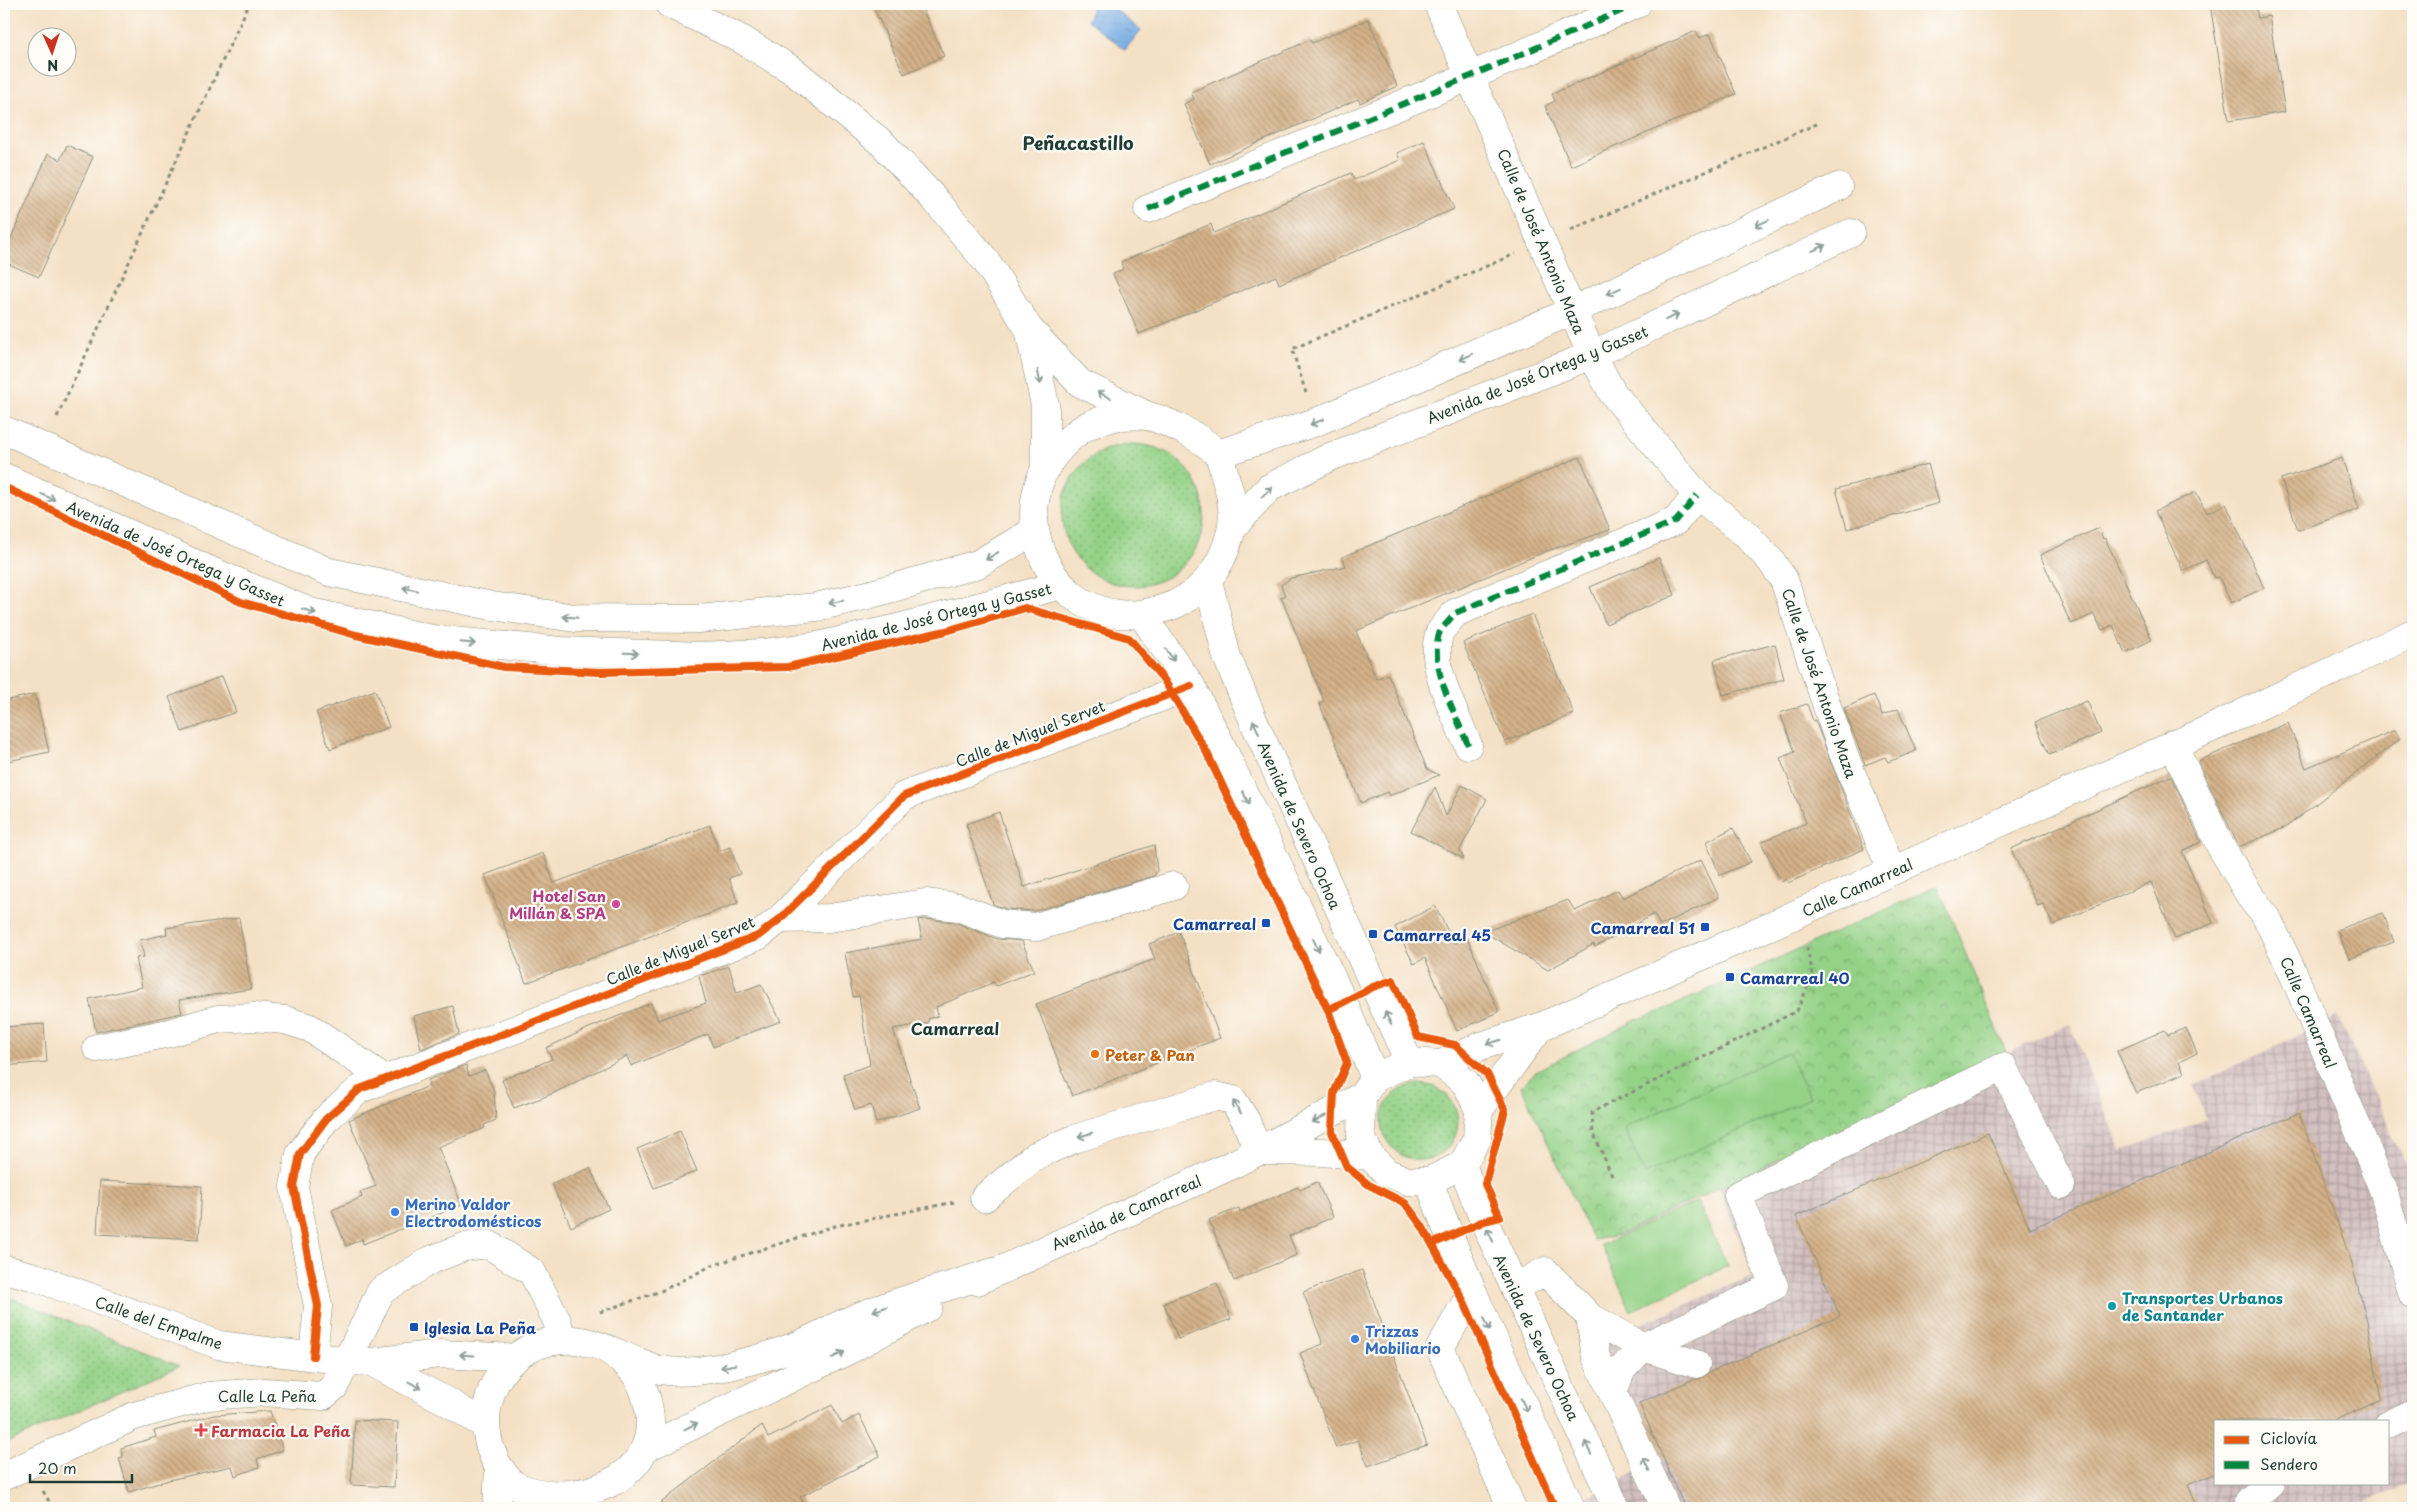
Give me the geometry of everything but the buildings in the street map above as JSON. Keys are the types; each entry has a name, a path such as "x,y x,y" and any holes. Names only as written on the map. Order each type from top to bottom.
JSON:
{"main road":[{"path":"669,4 741,39 792,70 883,144 937,202 986,261 1029,329 1080,383 1148,416 1188,432 1218,454 1230,493 1233,527 1225,556 1208,581 1178,604 1142,615 1117,614 1096,609 1078,599 1061,585 1043,561 1034,531 1034,499 1038,482 1046,466 1064,442 1089,425 1118,416 1148,416"},
{"name":"Calle de José Antonio Maza","path":"1438,4 1572,311 1612,392 1697,495 1746,534 1771,561 1784,580 1843,753 1892,871"},
{"path":"1148,209 1471,76 1637,4"},
{"path":"1218,454 1316,422 1572,311 1838,188"},
{"name":"Avenida de José Ortega y Gasset","path":"1233,527 1269,488 1330,457 1592,354 1851,233"},
{"path":"1029,329 1045,405 1046,466"},
{"path":"4,430 329,572 492,606 575,618 699,619 816,607 864,596 978,564 1034,531"},
{"name":"Avenida de José Ortega y Gasset","path":"4,477 213,572 310,612 432,640 562,651 702,656 763,653 822,645 894,630 1061,585"},
{"path":"1468,745 1441,680 1438,657 1439,634 1455,612 1676,521 1697,495"},
{"name":"Avenida de Severo Ochoa","path":"1208,581 1227,657 1373,987 1409,1062"},
{"path":"1142,615 1191,686 1343,1002 1368,1087 1361,1136 1370,1156 1386,1172 1407,1180 1430,1181 1462,1165 1478,1139 1479,1110 1466,1083 1441,1064"},
{"name":"Calle Camarreal","path":"1540,1027 1892,871 2413,634"},
{"name":"Calle de Miguel Servet","path":"312,1356 318,1306 294,1187 300,1154 326,1119 360,1089 758,936 780,919 904,796 1191,686"},
{"name":"Calle Camarreal","path":"2173,744 2221,847 2252,899 2267,918 2293,973 2383,1189 2413,1294"},
{"path":"780,919 829,918 925,903 958,906 1002,924 1036,927 1174,886"},
{"path":"97,1048 169,1033 218,1019 254,1017 285,1020 310,1028 385,1079"},
{"path":"1368,1087 1409,1062 1441,1064 1481,1046 1540,1027"},
{"path":"1479,1110 1540,1027"},
{"path":"1613,1392 1622,1369 1643,1347 1774,1286 1738,1194 2003,1067 2060,1185"},
{"name":"Avenida de Camarreal","path":"993,1272 1258,1151 1368,1087"},
{"path":"984,1198 1035,1156 1074,1139 1215,1096 1232,1100 1246,1121 1258,1151"},
{"name":"Avenida de Camarreal","path":"1258,1151 1322,1152 1370,1156"},
{"name":"Avenida de Severo Ochoa","path":"1462,1165 1484,1221 1616,1508"},
{"path":"1430,1181 1449,1237 1473,1295 1571,1508"},
{"path":"359,1362 381,1291 431,1260 464,1247 488,1244 532,1272 559,1330 658,1370 696,1372 731,1366 798,1345 860,1316 993,1272"},
{"name":"Calle del Empalme","path":"4,1269 35,1277 212,1343 359,1362 440,1354 516,1358"},
{"path":"1515,1288 1545,1271 1590,1317 1643,1347 1696,1364"},
{"path":"648,1447 851,1348 993,1272"},
{"path":"1473,1295 1465,1304 1440,1348 1512,1508"},
{"path":"1590,1317 1596,1357 1666,1508"},
{"path":"559,1330 538,1346 516,1358 498,1377 488,1400 485,1425 489,1448 499,1468 516,1487 538,1499 562,1505 585,1506 614,1492 628,1479 648,1447 651,1418 645,1390 628,1365 605,1348"},
{"name":"Calle del Empalme","path":"359,1362 448,1402 485,1425"},
{"name":"Calle La Peña","path":"4,1476 134,1416 208,1396 264,1392 323,1396 359,1362"},
{"path":"2390,1424 2413,1413"},
{"path":"497,1508 499,1468"},
{"path":"2251,1508 2249,1501 2269,1484"}],"path":[{"path":"57,417 249,4"},
{"path":"1612,1176 1593,1132 1592,1112 1797,1011 1813,974 1799,912"},
{"path":"559,1330 661,1291 713,1265 835,1226 932,1205 984,1198"}],"shaded area":[{"name":"Transportes Urbanos de Santander","path":"2338,1016 2413,1180 2413,1483 2345,1508 1563,1508 1639,1471 1581,1350 1754,1275 1719,1188 2070,1024 2121,1151 2207,1119 2193,1086"}],"green space":[{"path":"1133,444 1147,445 1160,449 1173,456 1183,465 1192,475 1199,488 1203,501 1203,529 1199,542 1192,555 1183,565 1173,574 1160,581 1147,585 1133,586 1119,585 1106,581 1093,574 1083,565 1074,555 1067,542 1063,529 1062,515 1063,501 1067,488 1074,475 1083,465 1093,456 1106,449 1119,445"},
{"path":"1938,886 2006,1052 1619,1235 1593,1240 1521,1086 1538,1070 1636,1020 1661,1011"},
{"path":"1788,1052 1810,1098 1645,1174 1624,1128"},
{"path":"1420,1084 1435,1087 1447,1095 1455,1107 1458,1122 1455,1137 1447,1149 1435,1157 1420,1160 1405,1157 1393,1149 1385,1137 1382,1122 1385,1107 1393,1095 1405,1087"},
{"path":"1697,1201 1728,1266 1631,1311 1601,1245"},
{"path":"4,1297 14,1299 179,1366 4,1444"}],"water":[{"path":"1095,4 1108,4 1141,30 1125,50 1087,20 1090,16 1091,6"}],"marked path":[{"path":"1148,209 1471,76 1637,4"},
{"path":"1468,745 1445,691 1438,661 1437,647 1439,634 1455,613 1676,521 1697,495"}],"cycle path":[{"path":"4,487 241,602 356,635 504,667 600,672 788,667 946,631 1025,608 1129,638 1164,680 1206,751 1328,1010 1347,1063 1334,1093 1332,1132 1347,1167 1369,1185 1405,1203 1422,1226 1465,1304 1555,1508"},
{"path":"313,1356 318,1306 294,1187 300,1154 326,1119 360,1089 758,936 780,919 904,796 1191,686"},
{"path":"1328,1010 1373,987 1393,980 1418,1037 1455,1045 1487,1074 1505,1110 1485,1184 1500,1217 1484,1221 1432,1244"}],"place":[{"name":"Hotel San Millán & SPA","path":"616,904"},
{"name":"Camarreal","path":"1266,923"},
{"name":"Camarreal 51","path":"1705,927"},
{"name":"Camarreal 45","path":"1373,934"},
{"name":"Camarreal 40","path":"1730,977"},
{"name":"Peter & Pan","path":"1095,1054"},
{"name":"Merino Valdor Electrodomésticos","path":"395,1212"},
{"name":"Transportes Urbanos de Santander","path":"2112,1306"},
{"name":"Iglesia La Peña","path":"414,1327"},
{"name":"Trizzas Mobiliario","path":"1355,1339"},
{"name":"Farmacia La Peña","path":"201,1430"}],"district":[{"name":"Peñacastillo","path":"1078,142"},
{"name":"Camarreal","path":"955,1028"}]}
